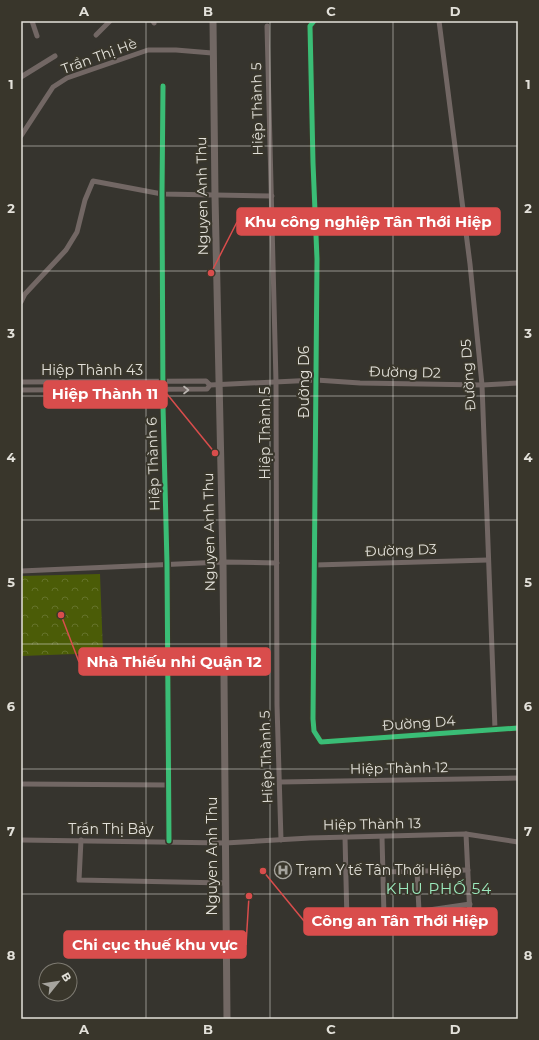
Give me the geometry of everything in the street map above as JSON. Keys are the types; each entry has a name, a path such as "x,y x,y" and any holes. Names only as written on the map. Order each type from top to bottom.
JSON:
{"main road":[{"name":"Nguyen Anh Thu","path":"213,21 214,196 223,562 227,1019"}],"street":[{"path":"32,21 37,36"},
{"path":"96,35 110,21"},
{"name":"Đường D6","path":"314,21 310,26 317,259 313,719 314,731 321,742"},
{"name":"Đường D5","path":"439,21 458,164 482,385 495,729"},
{"name":"Hiệp Thành 5","path":"268,26 276,382 276,704 281,840"},
{"name":"Trần Thị Hè","path":"21,136 53,87 67,78 148,50 176,50 212,53"},
{"path":"21,77 55,56"},
{"name":"Hiệp Thành 6","path":"163,86 163,390 167,564 170,841"},
{"path":"21,302 25,294 66,250 77,232 85,200 93,181 162,194 272,196"},
{"name":"Hiệp Thành 43","path":"21,382 206,381 210,385 218,385 316,380"},
{"name":"Đường D2","path":"316,380 360,383 482,385 518,384"},
{"name":"Hiệp Thành 43","path":"21,390 206,389 210,385"},
{"name":"Đường D3","path":"315,565 488,560"},
{"path":"21,570 223,562 277,563"},
{"name":"Đường D4","path":"321,742 518,728"},
{"name":"Hiệp Thành 12","path":"280,782 518,778"},
{"path":"21,784 169,785"},
{"path":"466,834 470,917"},
{"name":"Hiệp Thành 13","path":"225,843 345,837 466,834 518,842"},
{"path":"345,837 347,922 470,904"},
{"path":"382,837 384,916"},
{"name":"Trần Thị Bảy","path":"21,840 225,843"},
{"path":"80,840 79,880 225,883"},
{"path":"383,872 468,870"},
{"path":"417,871 419,911"},
{"path":"135,935 226,936"}],"green space":[{"path":"100,574 103,653 21,656 21,576"}],"cycle path":[{"path":"314,21 310,26 317,259 314,731 321,742 518,728"},
{"path":"163,86 163,406 167,564 169,841"}],"place":[{"name":"Khu công nghiệp Tân Thới Hiệp","path":"211,273"},
{"name":"Hiệp Thành 11","path":"215,453"},
{"name":"Nhà Thiếu nhi Quận 12","path":"61,615"},
{"name":"Trạm Y tế Tân Thới Hiệp","path":"283,870"},
{"name":"Công an Tân Thới Hiệp","path":"263,871"},
{"name":"Chi cục thuế khu vực","path":"249,896"}],"district":[{"name":"KHU PHỐ 54","path":"439,888"}]}
